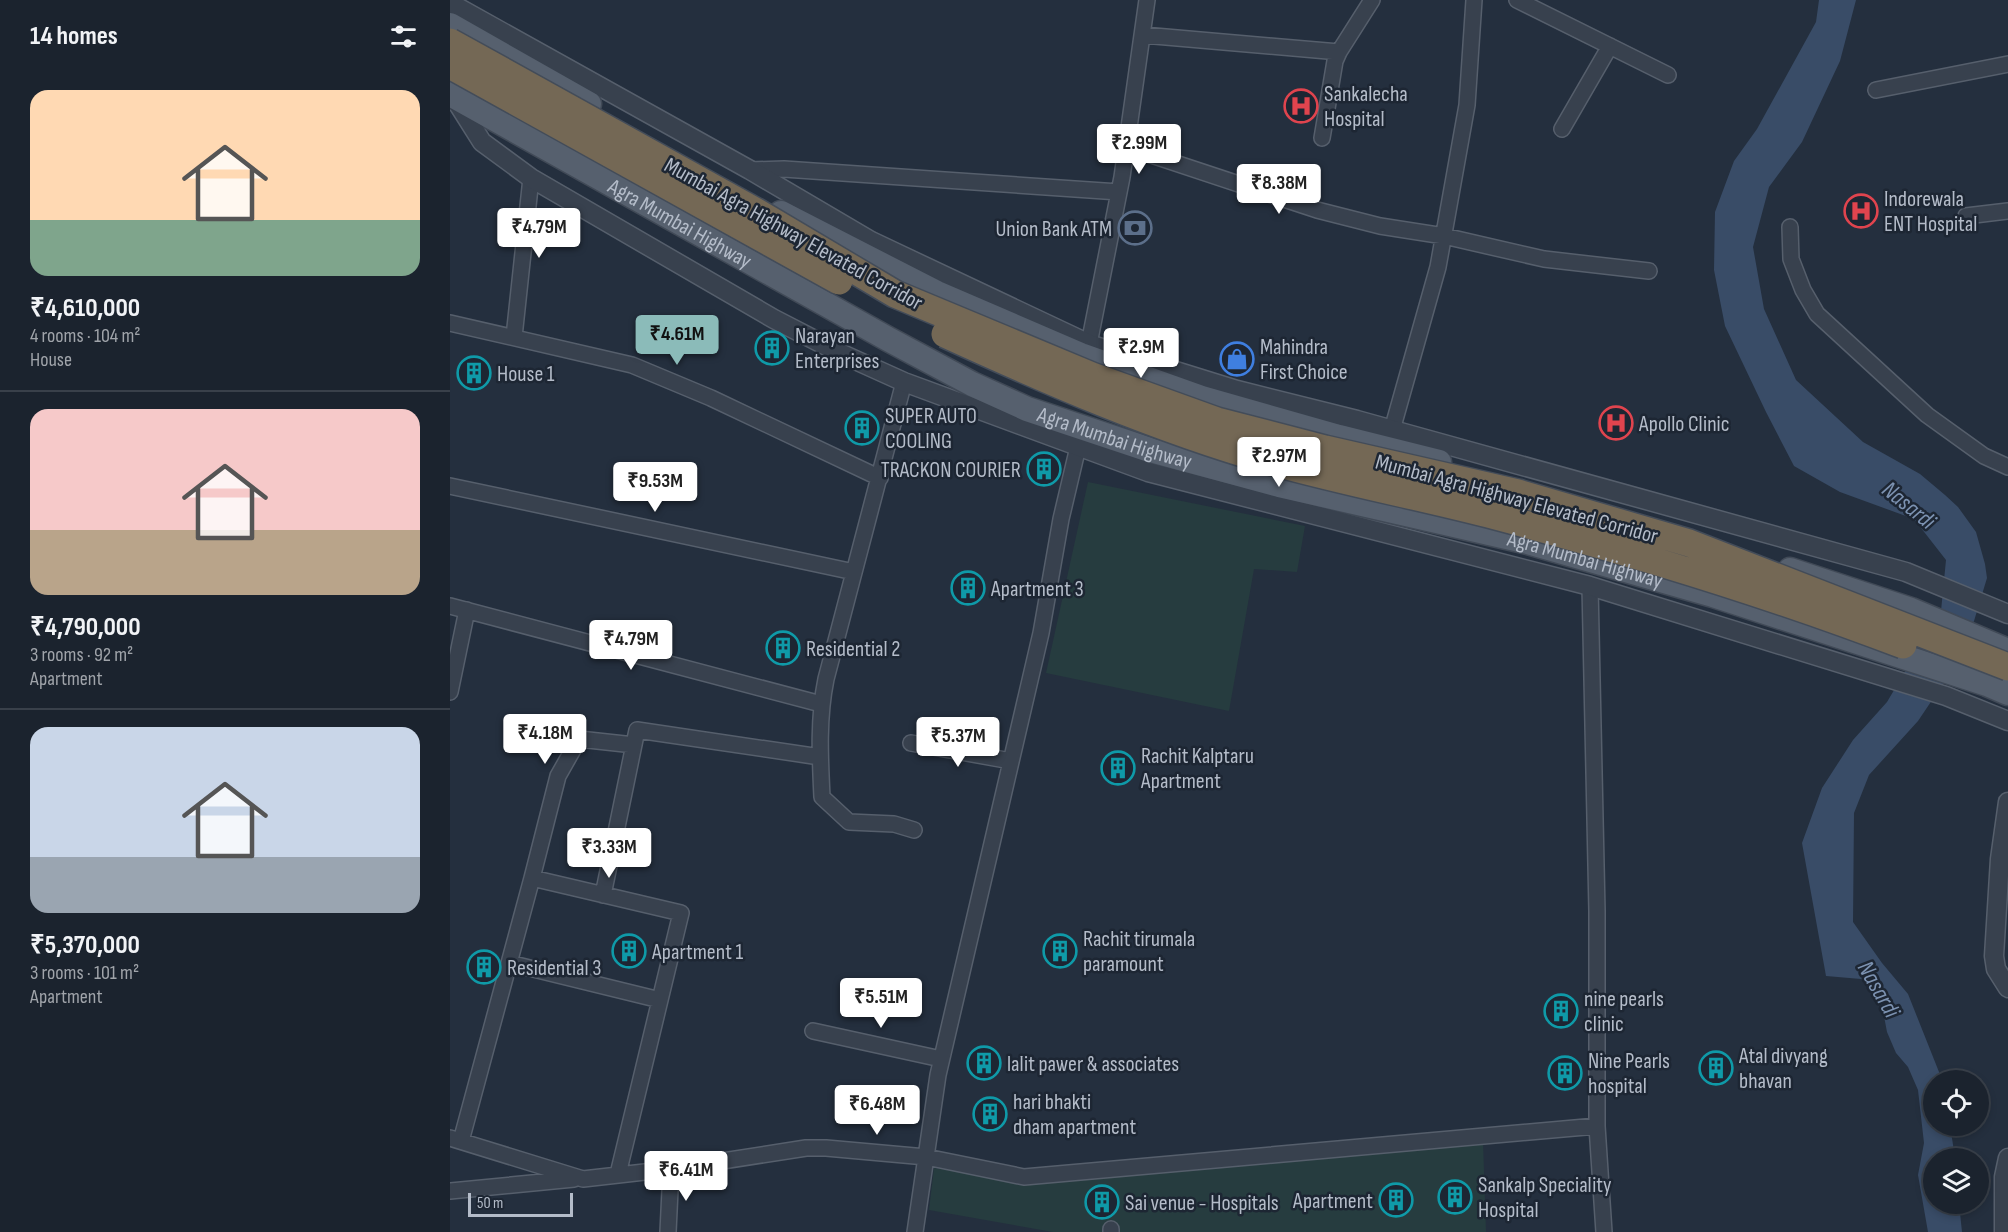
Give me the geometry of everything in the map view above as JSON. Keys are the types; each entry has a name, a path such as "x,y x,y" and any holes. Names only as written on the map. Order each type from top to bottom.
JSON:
{"highway":[{"name":"Mumbai Agra Highway Elevated Corridor","path":"450,42 755,211 896,294 1081,371 1217,421 1518,493 1689,543 2006,655"},
{"name":"Mumbai Agra Highway Elevated Corridor","path":"450,65 894,311 1038,377 1163,427 1267,460 1486,514 1681,569 1882,637 2008,685"}],"main road":[{"path":"450,25 791,218 938,293 1081,355 1202,398 1278,420 1517,481 1911,610 2006,655"},
{"name":"Agra Mumbai Highway","path":"451,95 888,339 972,384 1027,409 1150,450 1333,499 1524,541 1713,595 2008,693"},
{"path":"1262,480 1278,420"}],"street":[{"path":"1089,344 1127,147 1148,0"},
{"path":"1322,138 1335,61 1372,0"},
{"path":"1392,430 1438,267 1444,236 1467,105 1474,0"},
{"path":"1517,0 1668,75"},
{"path":"450,3 750,170 870,241 1089,344 1237,390 1392,430 1906,572 2005,612"},
{"path":"1143,35 1339,52"},
{"path":"1562,129 1610,46"},
{"path":"1876,90 2008,64"},
{"path":"451,95 482,142 531,178 774,319 842,354 904,382 1148,472 1590,586 1946,696 2008,721"},
{"path":"1127,147 1317,210 1380,226 1444,236 1544,259 1649,271"},
{"path":"750,170 784,169 1119,192"},
{"path":"514,337 531,178"},
{"path":"1966,216 2008,211"},
{"path":"1790,227 1791,259 1803,290 1817,314 1927,415 1984,456 2008,466"},
{"path":"450,323 632,365 711,398 880,478"},
{"path":"904,382 820,704 820,757 822,797 849,822 894,824 914,830"},
{"path":"915,1232 941,1059 1041,633 1061,519 1078,447"},
{"path":"450,486 854,572"},
{"path":"1590,586 1598,911 1597,1126 1604,1232"},
{"path":"450,606 820,704"},
{"path":"450,692 467,610"},
{"path":"603,895 637,730 820,757"},
{"path":"583,1179 456,1140 509,963 558,776 579,739 634,745"},
{"path":"911,743 1011,761"},
{"path":"2008,802 2000,859 1994,956 1996,969 2008,988"},
{"path":"532,878 681,913 618,1174"},
{"path":"509,963 660,1000"},
{"path":"813,1031 941,1059"},
{"path":"450,1191 671,1169 806,1148 926,1157 1024,1177 1597,1126"},
{"path":"2005,1230 2004,1177 2008,1158"},
{"path":"668,1232 671,1169"}],"green space":[{"path":"1088,482 1305,526 1297,572 1254,569 1229,711 1046,673"},
{"path":"1483,1142 1486,1232 1053,1232 929,1210 934,1168 1008,1179"}],"water":[{"name":"Nasardi","path":"1819,0 1856,0 1840,61 1802,142 1769,187 1753,247 1764,309 1796,380 1863,442 1920,474 1958,507 1976,532 1987,578 1974,621 1953,669 1918,721 1869,775 1854,813 1853,922 1882,963 1908,994 1938,1070 1923,1070 1923,1134 1918,1090 1908,1067 1896,1053 1887,1032 1883,1011 1871,987 1861,979 1826,976 1802,843 1822,788 1853,740 1887,702 1941,611 1946,560 1914,519 1840,492 1794,466 1725,326 1714,270 1715,212 1734,161 1757,129 1816,22"},
{"path":"1923,1136 1952,1136 1953,1148 1923,1148"},
{"path":"1923,1148 1923,1204 1918,1175"},
{"path":"1925,1214 1960,1214 1962,1232 1928,1232"}],"place":[{"name":"Sankalecha Hospital","path":"1301,106"},
{"name":"Indorewala ENT Hospital","path":"1861,211"},
{"name":"Union Bank ATM","path":"1135,228"},
{"name":"Narayan Enterprises","path":"772,348"},
{"name":"Mahindra First Choice","path":"1237,359"},
{"name":"House 1","path":"474,373"},
{"name":"Apollo Clinic","path":"1616,423"},
{"name":"SUPER AUTO COOLING","path":"862,428"},
{"name":"TRACKON COURIER","path":"1044,469"},
{"name":"Apartment 3","path":"968,588"},
{"name":"Residential 2","path":"783,648"},
{"name":"Rachit Kalptaru Apartment","path":"1118,768"},
{"name":"Apartment 1","path":"629,951"},
{"name":"Rachit tirumala paramount","path":"1060,951"},
{"name":"Residential 3","path":"484,967"},
{"name":"nine pearls clinic","path":"1561,1011"},
{"name":"lalit pawer & associates","path":"984,1063"},
{"name":"Atal divyang bhavan","path":"1716,1068"},
{"name":"Nine Pearls hospital","path":"1565,1073"},
{"name":"hari bhakti dham apartment","path":"990,1114"},
{"name":"Sankalp Speciality Hospital","path":"1455,1197"},
{"name":"Apartment","path":"1396,1200"},
{"name":"Sai venue - Hospitals","path":"1102,1202"}]}
